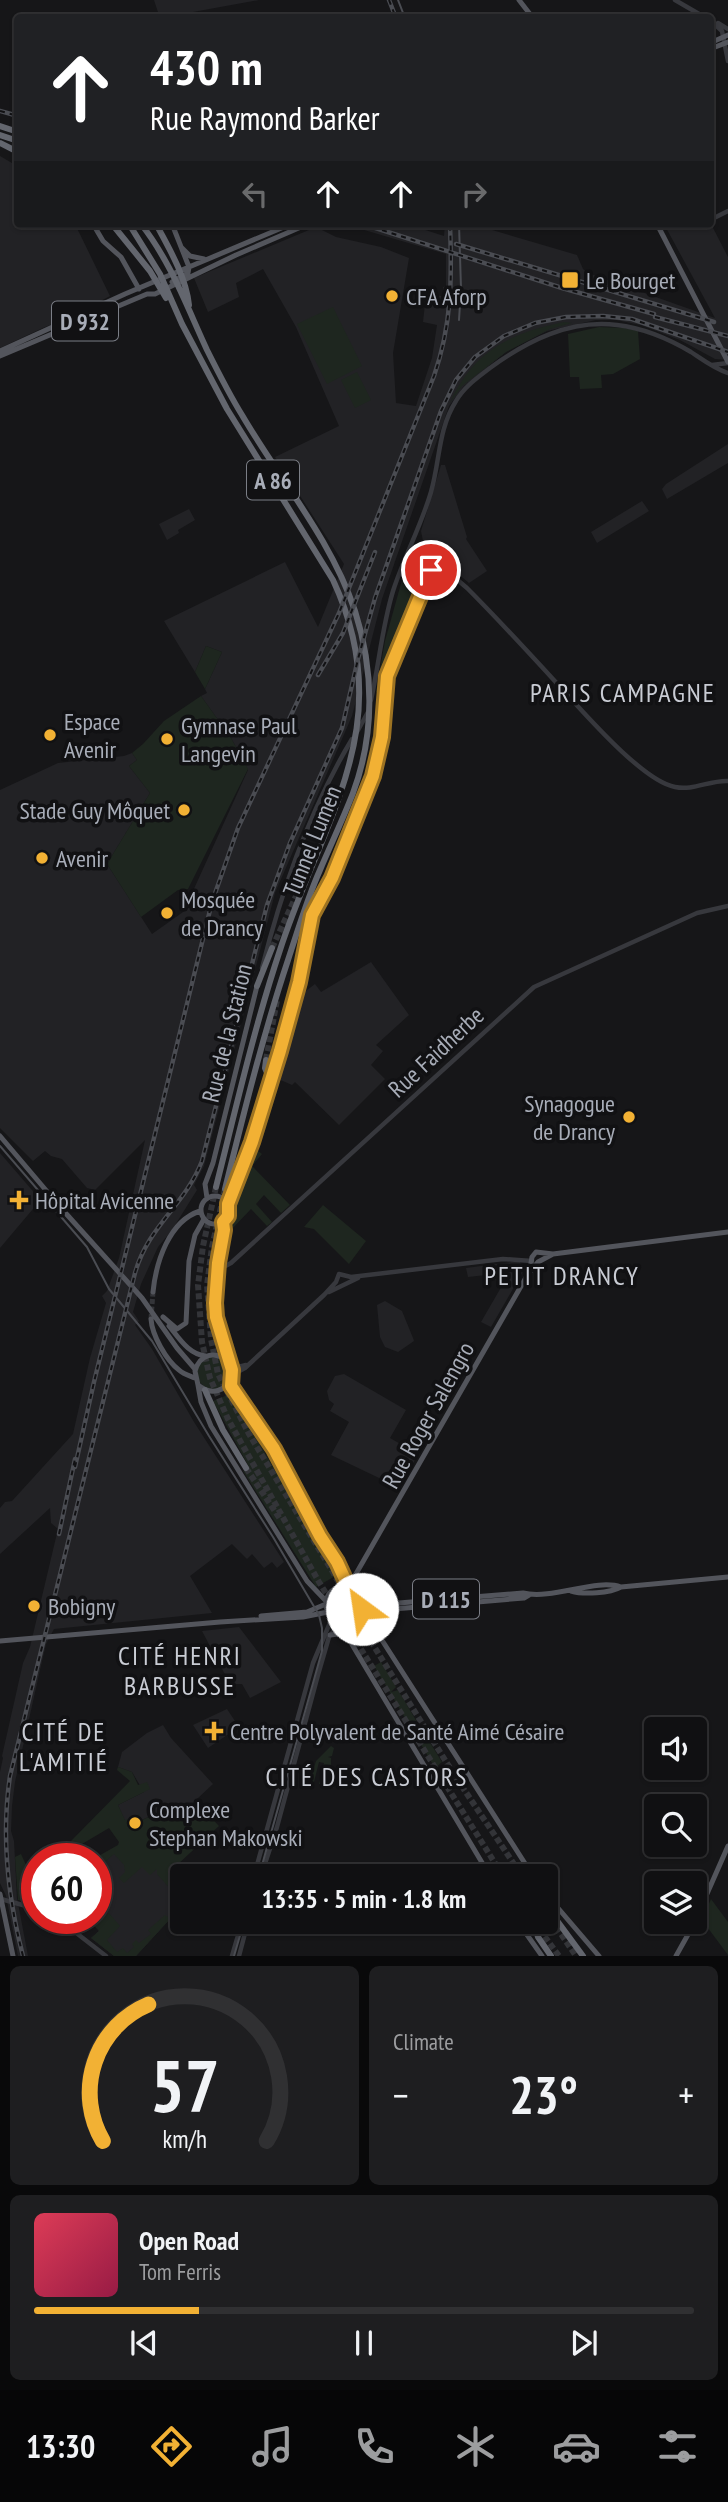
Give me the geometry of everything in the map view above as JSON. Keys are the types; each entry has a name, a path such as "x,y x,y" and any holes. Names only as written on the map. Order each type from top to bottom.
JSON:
{"highway":[{"path":"115,228 174,307"},
{"name":"A 86","path":"131,228 160,274 174,307"},
{"name":"A 86","path":"144,228 163,254 189,310"},
{"path":"158,228 169,247 187,294 189,310"},
{"name":"Tunnel Lumen","path":"174,307 227,409 317,551 337,588 355,646 359,691 359,715 353,755 344,788 305,880 272,973 216,1187"},
{"name":"Tunnel Lumen","path":"189,310 207,350 250,429 325,546 348,593 367,660 369,712 360,771 298,928 254,1072 225,1189"},
{"path":"257,986 272,948"},
{"path":"266,1060 265,1068 269,1078"},
{"path":"199,1384 246,1468"},
{"path":"248,1411 295,1499"},
{"path":"558,1922 583,1956"},
{"path":"538,1937 551,1956"}],"main road":[{"path":"519,0 530,14"},
{"path":"95,228 103,242 121,257 138,288 147,294"},
{"path":"170,286 174,280 188,273 189,267 174,228"},
{"name":"D 932","path":"0,351 138,288 281,228"},
{"name":"D 932","path":"0,356 147,294 155,294 298,228"},
{"path":"659,228 728,361"},
{"path":"181,248 196,258 207,259"},
{"name":"Rue de la Station","path":"207,1198 205,1184 213,1163 257,986"},
{"path":"269,1078 264,1103 228,1204 229,1212 223,1222 217,1272 216,1317 234,1391 274,1449 320,1536 362,1601 362,1609 525,1864"},
{"path":"0,1136 188,1348 197,1355 220,1356 229,1363"},
{"path":"222,1198 234,1192"},
{"path":"223,1222 213,1224 204,1219 200,1211 202,1203 207,1198 217,1196 228,1204"},
{"path":"153,1292 157,1266 165,1246 184,1218 200,1211"},
{"path":"161,1319 177,1329 186,1323 189,1261 195,1235 204,1219"},
{"path":"544,1255 535,1261 534,1253 544,1255 728,1232"},
{"name":"Rue Roger Salengro","path":"351,1587 535,1261"},
{"path":"151,1319 154,1333 181,1372 199,1384 219,1391 231,1378"},
{"path":"161,1319 177,1349 195,1368 201,1402 211,1426 307,1581 326,1602 330,1615 340,1622 483,1864"},
{"path":"195,1368 206,1356"},
{"name":"D 115","path":"362,1601 374,1605 728,1577"},
{"path":"220,1622 235,1618 307,1612 326,1602 328,1595 336,1588 351,1587"},
{"path":"362,1609 382,1610 524,1598 530,1594"},
{"path":"340,1622 354,1619 362,1609"},
{"path":"0,1641 330,1615"},
{"path":"330,1635 339,1634 351,1643"},
{"path":"707,1894 728,1846"},
{"path":"0,1900 13,1956"},
{"path":"558,1908 599,1956"},
{"path":"526,1934 542,1956"},
{"path":"676,1956 688,1934"}],"street":[{"path":"675,0 699,14"},
{"path":"714,23 727,37 728,61"},
{"name":"Rue de la Station","path":"257,986 289,876 318,807 369,708 387,613 429,498 438,464 439,442 450,411 470,384 530,341 595,324 636,328 656,335 728,373"},
{"path":"711,365 728,361"},
{"path":"408,554 442,567 479,599 630,760 677,788 728,781"},
{"path":"269,1078 278,1060 294,1001 312,915 341,858 377,765 387,676 433,564"},
{"name":"Rue Faidherbe","path":"231,1263 534,987 697,913 728,906"},
{"path":"522,1259 534,1253"},
{"path":"219,1258 224,1263 231,1263"},
{"path":"522,1259 529,1272"},
{"path":"324,1295 347,1280 366,1275 522,1259 535,1261"},
{"path":"217,1272 231,1263"},
{"path":"231,1378 324,1295 336,1282 339,1274 344,1274 347,1280"},
{"path":"336,1282 341,1286"},
{"path":"229,1363 238,1367 246,1365"},
{"path":"257,1864 313,1664 330,1615"},
{"path":"264,1864 330,1635 340,1622"},
{"path":"0,1900 21,1905"},
{"path":"78,1934 106,1956"},
{"path":"232,1956 238,1934"},
{"path":"239,1956 245,1934"}],"shaded area":[{"path":"154,0 259,0 182,14 159,14"},
{"path":"0,156 14,164 14,228 77,228 110,296 67,319 0,348"},
{"path":"314,228 409,258 393,353 396,403 416,406 432,358 437,325 423,322 426,295 443,296 443,287 446,286 446,254 357,228 419,228 444,236 445,228 486,228 577,255 583,269 588,273 715,318 666,228 713,228 728,257 728,360 715,359 680,340 641,325 616,320 596,320 547,331 507,351 464,386 449,406 382,599 352,716 275,893 204,1166 194,1185 197,1190 158,1247 141,1284 133,1312 139,1321 135,1325 284,1562 277,1568 272,1562 264,1568 252,1554 247,1559 232,1544 190,1576 212,1613 54,1629 46,1644 12,1806 11,1831 17,1898 21,1934 24,1934 28,1956 18,1956 6,1896 0,1883 0,1772 23,1663 30,1647 58,1529 51,1523 50,1508 0,1554 0,1508 5,1502 12,1501 73,1434 106,1303 102,1296 107,1291 119,1258 145,1140 95,1190 87,1188 62,1159 45,1151 33,1161 0,1128 0,790 58,763 132,753 137,760 129,766 150,793 107,864 152,934 193,905 193,891 248,770 231,738 201,696 207,693 205,689 222,652 206,646 195,672 164,621 285,562 318,627 344,564 275,457 339,426 296,327 263,269 236,283 239,297 208,312 194,278"},
{"path":"333,307 362,366 327,384 297,324"},
{"path":"564,322 572,323 550,329 506,352 462,386 450,403 470,370 495,347 527,332"},
{"path":"599,327 638,331 640,359 613,374 601,375 602,388 580,389 579,377 570,377 568,334"},
{"path":"357,372 371,400 355,408 341,380"},
{"path":"728,444 728,463 667,499 662,489 666,484"},
{"path":"441,465 445,465 466,539 487,571 469,583 445,563 426,556 421,531"},
{"path":"642,501 649,511 597,543 591,532"},
{"path":"189,509 195,520 167,540 159,524"},
{"path":"412,561 428,570 387,668 382,692 376,692 385,641 407,562"},
{"path":"206,646 222,652 205,689 195,672"},
{"name":"Stade Guy Môquet","path":"201,696 231,738 248,769 188,889 178,890 141,917 107,864 150,793 129,766 137,760 132,753 164,721"},
{"path":"371,962 409,1015 376,1045 383,1051 371,1065 385,1079 339,1125 295,1082 292,1085 276,1078 298,997 315,984 321,992"},
{"path":"257,1150 262,1154 252,1166 290,1205 281,1213 264,1195 256,1204 272,1222 267,1226 251,1209 230,1231 239,1189"},
{"name":"Hôpital Avicenne","path":"0,1153 38,1197 38,1203 0,1248"},
{"path":"323,1205 366,1241 349,1264 314,1229 304,1227"},
{"path":"519,1261 525,1268 491,1327 481,1322 503,1284 486,1275 468,1277 466,1268"},
{"path":"385,1301 402,1311 414,1341 398,1352 385,1347 380,1337 377,1305"},
{"path":"213,1357 224,1362 229,1373 224,1384 213,1389 202,1384 197,1373 202,1362"},
{"path":"344,1374 406,1410 390,1438 418,1454 400,1488 331,1455 349,1422 330,1411 334,1404 329,1400 327,1391 335,1376"},
{"path":"230,1394 293,1500 298,1498 339,1574 316,1587 243,1471 249,1467 213,1401"},
{"path":"239,1627 281,1682 250,1698 242,1684 230,1684 202,1631"},
{"path":"381,1662 396,1687 391,1692 398,1690 417,1722 415,1726 419,1725 442,1762 435,1768 374,1666"},
{"name":"Centre Polyvalent de Santé Aimé Césaire","path":"227,1709 239,1727 208,1748 193,1725"},
{"path":"163,1725 171,1738 213,1784 168,1826 157,1813 142,1820 125,1821 118,1805 144,1792 132,1772 118,1767 122,1752 147,1733"},
{"path":"331,1746 334,1748 332,1756 328,1757 331,1758 331,1768 338,1773 334,1788 319,1784 324,1763 319,1762 314,1782 310,1781 316,1761"},
{"name":"Complexe Stephan Makowski","path":"118,1767 132,1772 138,1785 147,1782 150,1789 118,1805 125,1820 139,1814 142,1820 156,1814 160,1809 170,1821 195,1801 219,1826 178,1864 170,1864 170,1889 157,1874 157,1869 150,1875 142,1867 124,1883 119,1878 125,1872 124,1865 114,1854 112,1856 112,1848 119,1842 109,1828 84,1843 71,1841 130,1781 117,1770"},
{"path":"114,1853 170,1865 170,1919 136,1956 114,1956 91,1938 96,1934 112,1934"},
{"path":"21,1854 21,1901 18,1900 15,1857"},
{"path":"711,1899 728,1922 728,1955 707,1927 707,1908"},
{"name":"Complexe Stephan Makowski","path":"170,1914 170,1919 136,1956 114,1956 91,1938 96,1934 112,1934 112,1917 120,1926 107,1940 117,1952 123,1948 127,1953 134,1947 132,1944 136,1940 139,1943 151,1934 148,1930 165,1915 167,1917"}],"tunnel":[{"path":"272,948 303,881"},
{"path":"266,1060 277,1000"},
{"path":"216,1187 203,1246 198,1285 202,1342 210,1378 228,1419 319,1582 495,1864"},
{"path":"225,1189 207,1285 211,1339 218,1374 249,1434 334,1574 370,1640 514,1864"},
{"path":"151,1319 153,1292"},
{"path":"246,1468 280,1519"},
{"path":"295,1499 314,1535"},
{"path":"558,1930 576,1956"},
{"path":"543,1934 559,1956"}],"tram line":[{"path":"398,0 403,14"},
{"path":"459,228 459,320"},
{"path":"0,1146 87,1247 109,1289 152,1341 319,1615 322,1651 262,1864"},
{"path":"234,1956 240,1934"}],"railway":[{"path":"389,0 394,14"},
{"path":"0,111 14,115"},
{"path":"375,228 562,288 654,314"},
{"path":"75,1467 212,902 238,828 339,613 434,376 450,301 450,228"},
{"path":"456,244 714,322"},
{"path":"23,1956 13,1912 6,1844 10,1776 135,1273 149,1242 195,1177 202,1161 267,905 290,843 342,728 375,598 441,411 456,380 475,357 504,336 535,323 566,317 603,316 632,319 728,352"},
{"path":"655,317 728,336"},
{"path":"318,675 343,633 375,552"},
{"path":"59,1534 75,1459"}],"place":[{"name":"Le Bourget","path":"570,280"},
{"name":"CFA Aforp","path":"392,296"},
{"name":"Espace Avenir","path":"50,735"},
{"name":"Gymnase Paul Langevin","path":"167,739"},
{"name":"Stade Guy Môquet","path":"184,810"},
{"name":"Avenir","path":"42,858"},
{"name":"Mosquée de Drancy","path":"167,913"},
{"name":"Synagogue de Drancy","path":"629,1117"},
{"name":"Hôpital Avicenne","path":"19,1200"},
{"name":"Bobigny","path":"34,1606"},
{"name":"Centre Polyvalent de Santé Aimé Césaire","path":"214,1731"},
{"name":"Complexe Stephan Makowski","path":"135,1823"}],"district":[{"name":"PARIS CAMPAGNE","path":"623,692"},
{"name":"PETIT DRANCY","path":"562,1275"},
{"name":"CITÉ HENRI BARBUSSE","path":"180,1670"},
{"name":"CITÉ DE L'AMITIÉ","path":"64,1746"},
{"name":"CITÉ DES CASTORS","path":"367,1776"}],"route":[{"path":"362,1609 360,1594 348,1586 274,1449 231,1386 232,1370 216,1317 217,1272 223,1222 228,1216 228,1204 252,1142 280,1051 299,982 312,915 332,878 373,776 382,737 387,676 431,570"}]}
